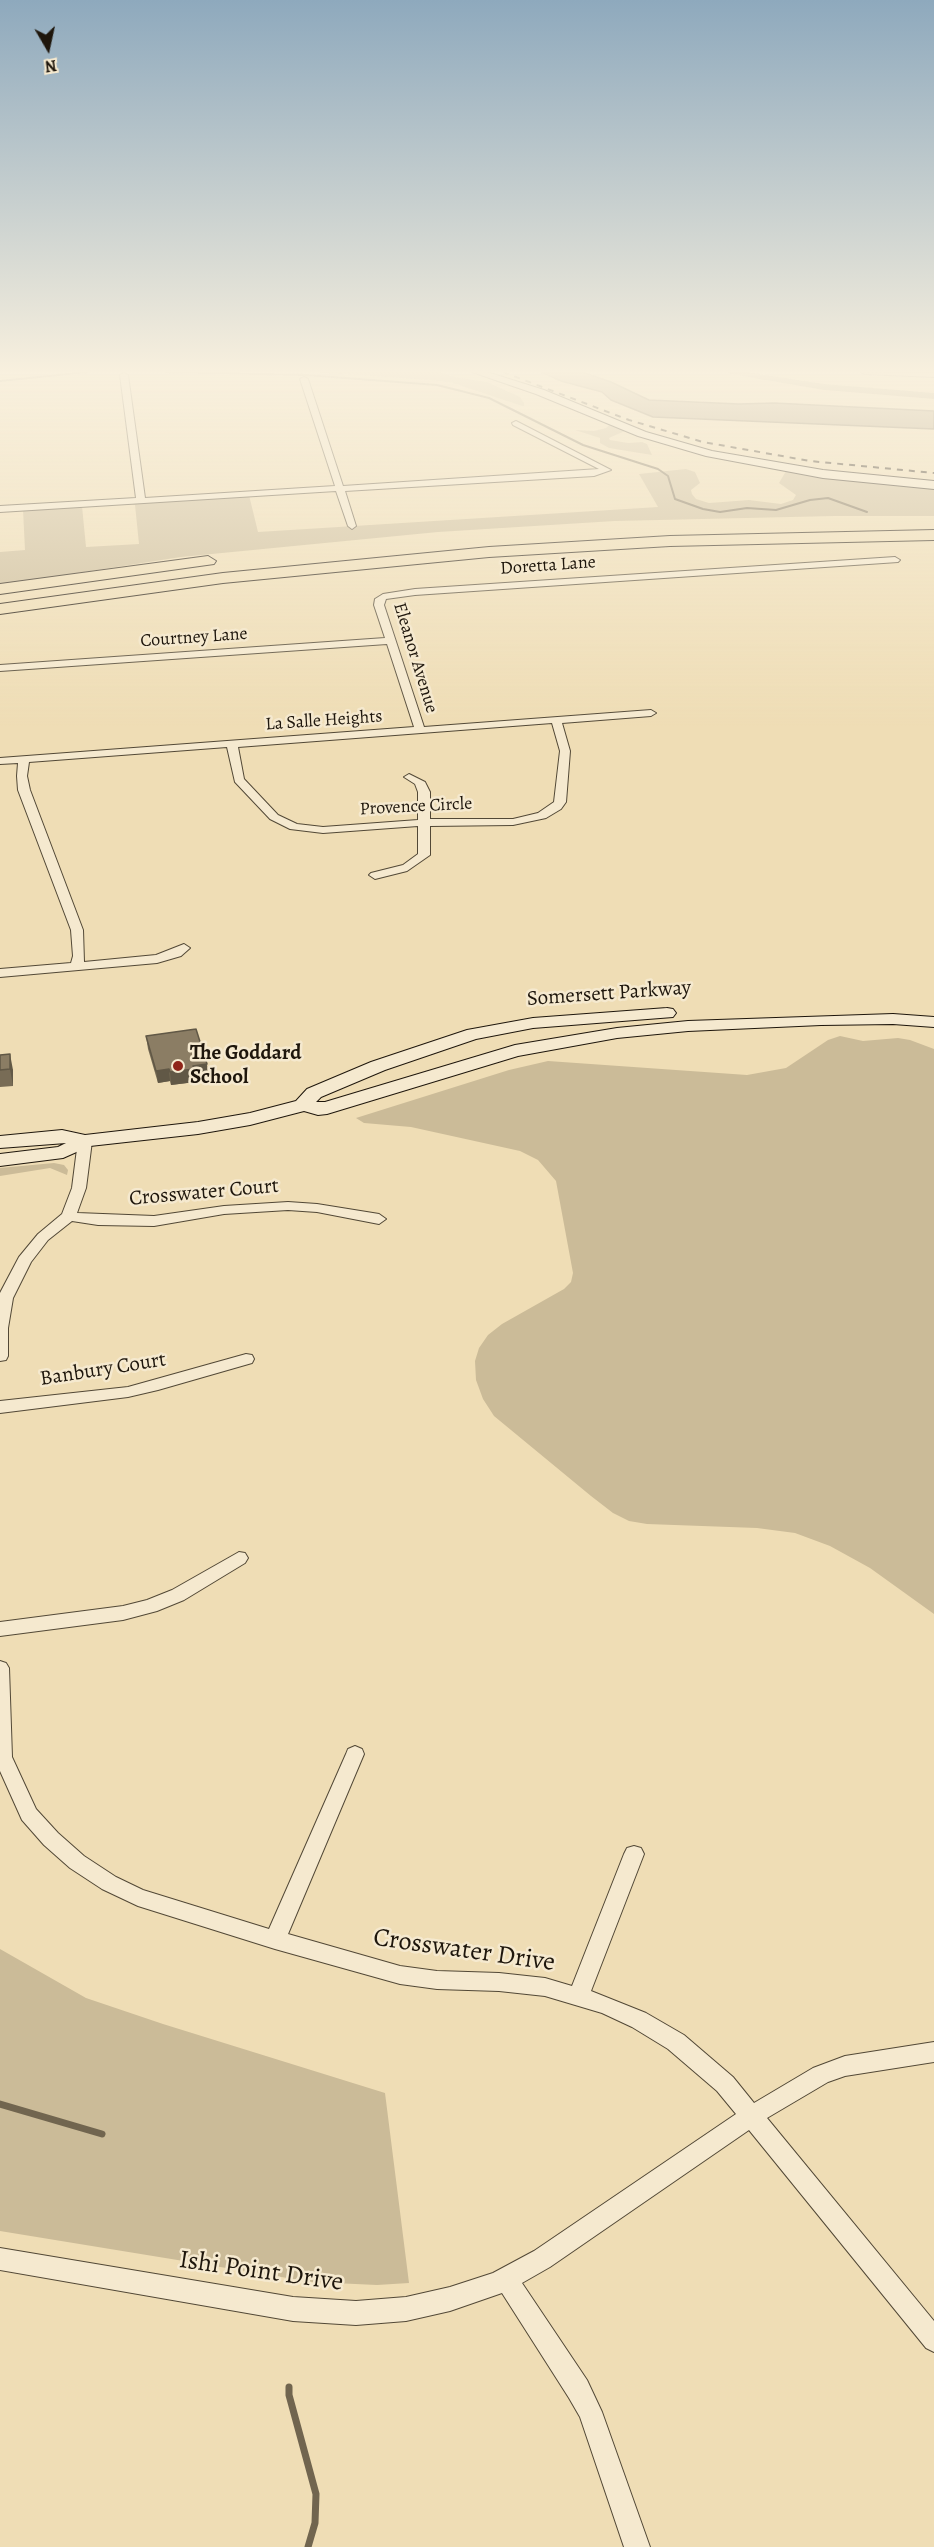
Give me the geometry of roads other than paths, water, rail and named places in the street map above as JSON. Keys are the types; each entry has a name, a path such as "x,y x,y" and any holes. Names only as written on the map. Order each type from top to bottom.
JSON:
{"highway":[{"path":"884,520 934,520"},
{"path":"661,525 682,525"},
{"path":"0,609 223,578 479,552 703,539 934,535"},
{"path":"0,589 219,560"}],"main road":[{"name":"Somersett Parkway","path":"305,1105 314,1094 403,1056 453,1040 517,1026 575,1019 807,1006 882,1005 934,1008"},
{"name":"Somersett Parkway","path":"0,1142 62,1136 85,1141 224,1124 305,1105 318,1109 327,1108 515,1051 608,1034 688,1026 821,1020 894,1019 934,1022"},
{"name":"Somersett Parkway","path":"0,1160 63,1152 85,1141"}],"street":[{"path":"140,491 141,500"},
{"path":"0,508 292,491"},
{"path":"340,491 352,526"},
{"name":"Doretta Lane","path":"383,597 415,592 895,560"},
{"name":"Eleanor Avenue","path":"383,597 379,605 420,730"},
{"name":"Courtney Lane","path":"0,668 391,641"},
{"name":"La Salle Heights","path":"0,762 651,713"},
{"name":"Provence Circle","path":"232,744 238,780 274,817 286,825 323,830 425,822 524,821 543,816 557,807 562,795 565,752 564,741 556,720"},
{"path":"24,760 22,776 24,790 77,930 79,956 76,967"},
{"path":"375,875 407,868 424,855 423,786 409,777"},
{"path":"0,973 157,959 177,953 184,948"},
{"path":"0,1356 0,1328 5,1298 24,1260 43,1237 69,1216 84,1166 85,1141"},
{"name":"Crosswater Court","path":"69,1216 98,1220 154,1221 234,1209 288,1206 317,1208 379,1220"},
{"name":"Banbury Court","path":"0,1407 128,1392 246,1359"},
{"path":"0,1629 123,1613 151,1606 178,1595 239,1558"},
{"name":"Crosswater Drive","path":"0,1668 3,1757 29,1814 51,1839 77,1862 109,1883 138,1898 275,1940 400,1975 437,1980 499,1982 545,1987 606,2005 639,2020 676,2042 725,2084 934,2340"},
{"path":"275,1940 355,1754"},
{"path":"578,1997 634,1854"},
{"name":"Ishi Point Drive","path":"0,2259 293,2309 356,2313 406,2309 450,2299 506,2278 542,2259 751,2116 821,2075 845,2066 934,2052"},
{"path":"506,2278 578,2389 590,2412 637,2547"}],"waterway":[{"path":"673,491 675,499 703,509 720,512 747,508 776,510 810,500 828,498 867,512"},
{"path":"0,2104 102,2134"},
{"path":"289,2387 289,2395 316,2494 315,2523 308,2547"}],"place":[{"name":"The Goddard School","path":"178,1066"}]}
